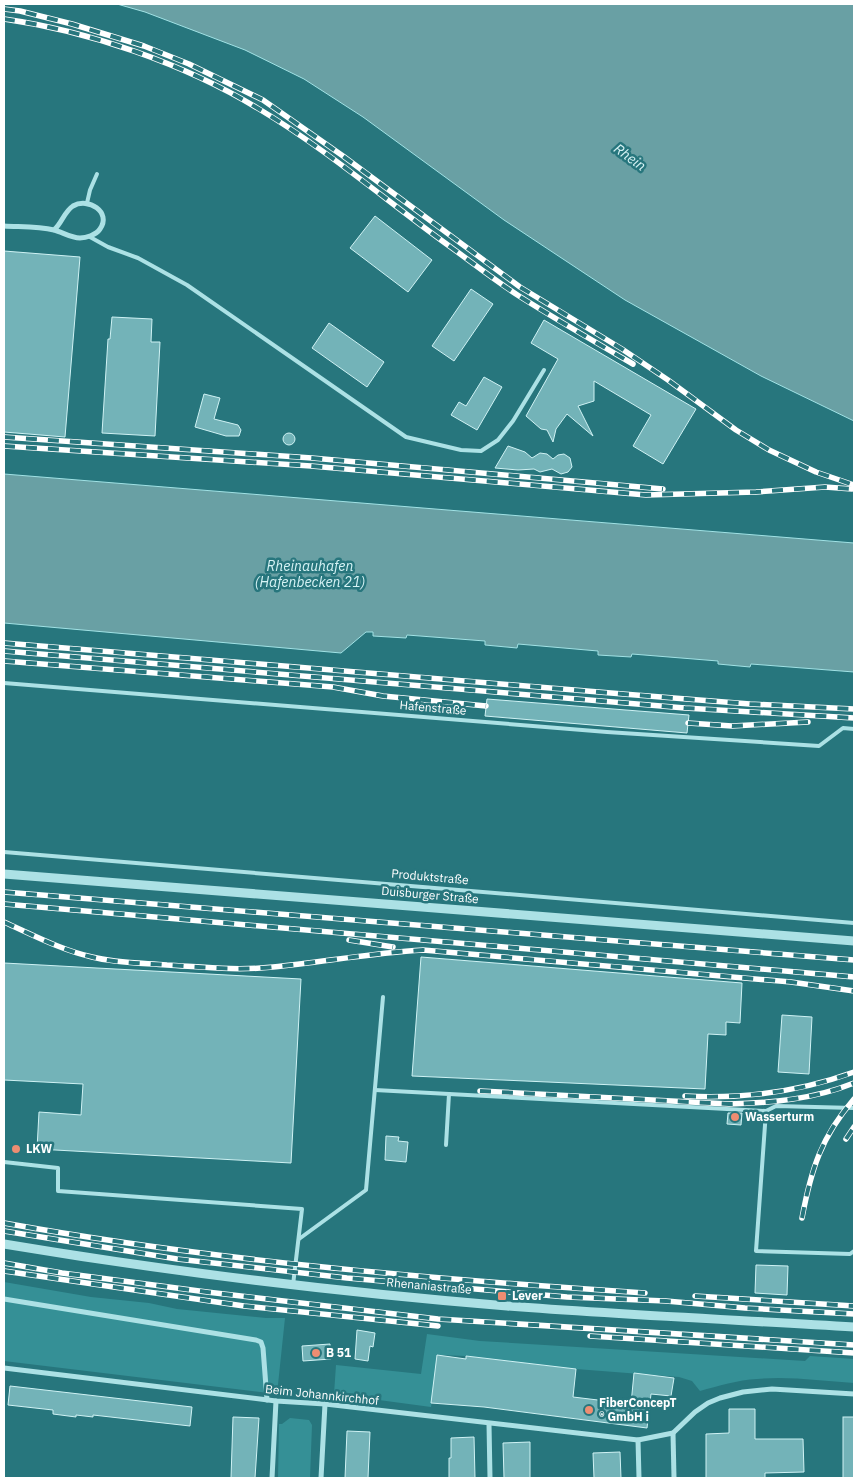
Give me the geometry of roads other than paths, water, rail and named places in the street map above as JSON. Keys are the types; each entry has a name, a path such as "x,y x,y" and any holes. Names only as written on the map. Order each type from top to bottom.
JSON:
{"street":[{"path":"4,226 54,230 79,238 90,236 101,229 103,220 101,212 93,204 81,202 70,208 61,224 54,230"},
{"name":"Duisburger Straße","path":"4,874 854,941"},
{"name":"Rhenaniastraße","path":"4,1244 100,1260 293,1285 507,1306 854,1327"},
{"path":"4,1299 256,1340 260,1342 263,1348 268,1400"},
{"name":"Beim Johannkirchhof","path":"4,1368 276,1401 325,1404 638,1440 673,1433"},
{"path":"674,1478 673,1433 695,1412 708,1403 743,1392 772,1388 854,1394"},
{"path":"272,1478 276,1401"},
{"path":"321,1478 325,1404"},
{"path":"489,1424 490,1478"},
{"path":"638,1440 639,1478"}],"lane":[{"path":"87,203 90,190 98,174"},
{"path":"90,236 108,247 138,258 187,285 406,437 461,450 481,451 498,440 513,421 544,370"},
{"name":"Hafenstraße","path":"4,683 616,733 818,746 843,728 854,729"},
{"name":"Produktstraße","path":"4,852 854,923"},
{"path":"299,1239 366,1190 383,997"},
{"path":"375,1090 766,1111 776,1106 854,1108"},
{"path":"446,1145 449,1094"},
{"path":"766,1111 756,1251 850,1254 854,1251"},
{"path":"4,1162 58,1168 58,1192 302,1209 293,1285"}],"water":[{"name":"Rhein","path":"117,4 854,4 854,421 761,376 625,300 504,220 363,117 304,79 245,50 145,12"},
{"name":"Rheinauhafen (Hafenbecken 21)","path":"4,474 854,543 854,672 751,664 750,667 718,664 718,661 632,654 631,657 598,655 598,651 518,644 517,648 485,645 485,641 407,635 406,638 373,636 373,632 366,632 341,653 4,623"}],"railway":[{"path":"4,9 72,24 144,46 189,64 263,100 343,156 520,287 622,349 736,430 769,450 816,472 854,485"},
{"path":"4,19 36,24 103,41 168,64 230,93 259,109 308,141 510,290 633,364"},
{"path":"4,437 312,458 663,489"},
{"path":"4,446 311,466 646,495 756,492 825,487 852,489"},
{"path":"4,643 750,704 854,709"},
{"path":"4,651 685,708 854,718"},
{"path":"4,661 333,687 383,696 486,706"},
{"path":"688,723 732,726 808,722"},
{"path":"4,892 854,960"},
{"path":"4,904 854,977"},
{"path":"4,922 47,942 81,954 101,959 129,962 246,969 423,950 791,982 854,991"},
{"path":"349,940 393,947"},
{"path":"685,1096 707,1097 771,1093 813,1085 854,1072"},
{"path":"480,1091 729,1104 793,1099 824,1093 854,1083"},
{"path":"802,1218 809,1184 825,1141 854,1099"},
{"path":"846,1139 854,1127"},
{"path":"4,1223 163,1248 323,1267 484,1282 645,1293"},
{"path":"4,1231 177,1259 347,1278 567,1297 666,1301 745,1308 854,1314"},
{"path":"4,1263 62,1273 207,1292 438,1319 854,1345"},
{"path":"4,1271 244,1306 438,1326"},
{"path":"695,1296 854,1306"},
{"path":"590,1336 854,1353"}],"place":[{"name":"Wasserturm","path":"735,1117"},
{"name":"LKW","path":"16,1149"},
{"name":"Lever","path":"502,1296"},
{"name":"B 51","path":"316,1353"},
{"name":"FiberConcepT ® GmbH i","path":"589,1410"}]}
